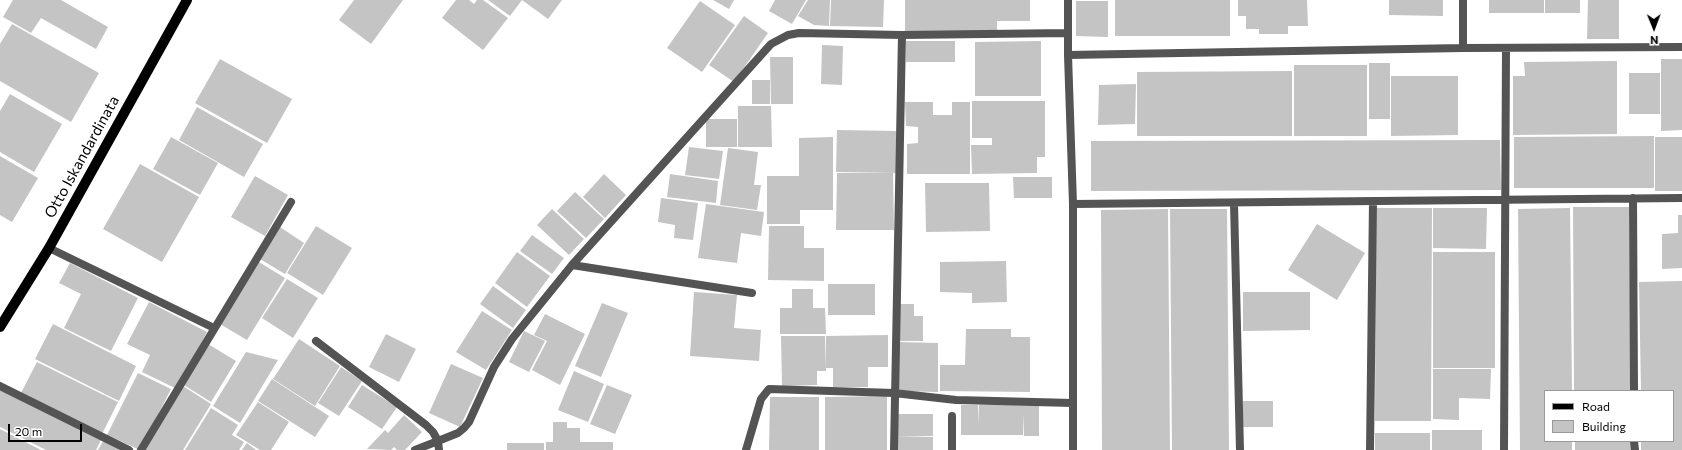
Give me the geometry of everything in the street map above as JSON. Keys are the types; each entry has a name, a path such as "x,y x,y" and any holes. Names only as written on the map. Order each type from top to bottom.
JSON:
{"main road":[{"name":"Otto Iskandardinata","path":"0,327 49,248 187,0"}],"street":[{"path":"1068,0 1068,55 1073,204 1073,450"},
{"path":"1463,0 1463,48"},
{"path":"415,450 458,433 464,428 469,422 494,367 512,339 572,265 771,44 788,35 800,33 1068,33"},
{"path":"894,450 902,34"},
{"path":"1068,55 1463,48 1682,47"},
{"path":"1504,450 1506,49"},
{"path":"1633,198 1634,390"},
{"path":"1073,204 1682,198"},
{"path":"1370,450 1373,201"},
{"path":"141,450 291,202"},
{"path":"1234,202 1240,450"},
{"path":"49,248 214,328"},
{"path":"572,265 752,293"},
{"path":"316,341 426,425 433,432 438,441 439,450"},
{"path":"0,386 129,450"},
{"path":"746,450 760,399 769,389 894,393 956,400 1073,403"},
{"path":"952,416 952,450"}],"building":[{"path":"13,0 61,0 108,27 96,49 41,18 31,33 3,17"},
{"path":"354,0 403,0 371,44 339,20"},
{"path":"456,0 469,0 474,4 477,0 483,0 508,18 483,50 442,18"},
{"path":"488,0 522,0 510,16"},
{"path":"522,0 562,0 548,19"},
{"path":"713,0 734,0 729,9"},
{"path":"775,0 806,0 792,24 769,11"},
{"path":"808,0 830,0 829,26 814,25 798,16"},
{"path":"831,0 884,0 883,27 830,26"},
{"path":"905,0 1030,0 1030,21 997,21 997,32 905,31"},
{"path":"1115,0 1230,0 1230,36 1115,36"},
{"path":"1238,0 1307,0 1308,26 1288,26 1288,34 1259,34 1259,29 1246,29 1246,16 1238,16"},
{"path":"1389,0 1443,0 1443,16 1389,15"},
{"path":"1489,0 1544,0 1544,13 1489,13"},
{"path":"1545,0 1580,0 1580,13 1545,13"},
{"path":"1588,0 1619,0 1619,39 1587,39"},
{"path":"700,1 735,25 702,72 667,48"},
{"path":"1076,1 1108,1 1108,37 1076,36"},
{"path":"744,16 768,33 734,82 709,65"},
{"path":"12,24 99,73 71,122 0,81 0,44"},
{"path":"906,41 955,41 955,62 906,62"},
{"path":"1041,41 1041,96 975,96 975,42"},
{"path":"822,45 843,46 842,85 821,84"},
{"path":"770,57 793,57 793,104 771,104"},
{"path":"220,59 292,99 267,143 195,103"},
{"path":"1661,59 1682,59 1682,130 1661,131"},
{"path":"1617,61 1617,134 1513,135 1513,76 1525,76 1524,62"},
{"path":"1369,63 1390,63 1390,119 1369,119"},
{"path":"1294,65 1367,65 1367,136 1294,136"},
{"path":"1292,71 1292,136 1137,136 1137,72"},
{"path":"1629,73 1660,73 1660,114 1629,114"},
{"path":"1391,76 1458,76 1458,135 1391,136"},
{"path":"752,80 770,80 770,104 752,104"},
{"path":"1136,84 1135,124 1098,125 1099,85"},
{"path":"10,94 62,124 34,172 0,152 0,111"},
{"path":"972,101 1045,101 1045,157 1037,157 1037,173 972,174 971,145 992,145 992,138 972,138"},
{"path":"905,102 933,102 933,115 952,115 952,102 970,102 970,174 907,174 907,144 918,143 918,127 906,126"},
{"path":"738,106 771,106 772,147 738,147"},
{"path":"197,107 263,144 244,177 179,140"},
{"path":"706,119 737,119 737,147 706,147"},
{"path":"837,130 896,131 896,173 836,172"},
{"path":"1654,136 1654,188 1514,188 1514,137"},
{"path":"171,137 218,163 200,195 153,169"},
{"path":"833,137 833,210 800,210 800,224 767,224 767,176 799,176 799,138"},
{"path":"1655,137 1682,137 1682,191 1655,191"},
{"path":"1500,140 1501,190 1091,191 1091,141"},
{"path":"689,147 723,151 719,179 685,175"},
{"path":"728,148 758,152 754,185 761,185 757,210 720,205"},
{"path":"0,156 38,178 12,222 0,215"},
{"path":"140,164 199,197 162,262 103,229"},
{"path":"837,173 893,173 894,230 836,230"},
{"path":"604,174 626,195 605,218 583,197"},
{"path":"670,174 718,181 716,203 667,197"},
{"path":"255,176 288,195 265,236 231,217"},
{"path":"1013,177 1052,177 1052,198 1014,198"},
{"path":"925,183 989,183 990,231 926,232"},
{"path":"575,192 604,219 586,238 557,211"},
{"path":"661,198 698,203 693,240 674,238 675,225 658,222"},
{"path":"706,204 764,212 761,236 741,233 737,263 698,258"},
{"path":"1573,207 1629,207 1631,390 1574,390"},
{"path":"1376,208 1432,208 1431,421 1375,421"},
{"path":"1433,208 1487,208 1486,249 1433,248"},
{"path":"1570,208 1572,390 1544,390 1544,442 1572,442 1572,450 1520,450 1518,209"},
{"path":"552,209 584,239 569,255 537,225"},
{"path":"1168,209 1170,450 1102,450 1101,210"},
{"path":"1170,209 1227,209 1229,450 1172,450"},
{"path":"1678,215 1682,215 1682,268 1662,269 1662,234 1678,233"},
{"path":"1317,224 1365,253 1337,300 1288,270"},
{"path":"316,226 352,248 323,295 287,273"},
{"path":"769,226 804,226 804,248 824,248 824,281 768,280"},
{"path":"280,227 304,243 285,274 260,259"},
{"path":"532,235 564,258 552,274 520,251"},
{"path":"517,252 550,276 527,307 495,283"},
{"path":"1433,252 1495,252 1495,368 1433,368"},
{"path":"1006,261 1007,302 972,303 972,293 940,292 940,262"},
{"path":"259,262 285,278 247,340 220,324"},
{"path":"70,263 138,298 111,351 64,328 81,294 59,283"},
{"path":"287,279 318,298 293,338 262,318"},
{"path":"1682,281 1682,450 1641,450 1641,442 1674,442 1674,390 1641,390 1639,282"},
{"path":"828,284 875,284 875,315 828,315"},
{"path":"493,286 526,310 513,328 480,304"},
{"path":"792,289 813,289 813,308 825,308 826,334 780,334 780,308 792,308"},
{"path":"694,292 737,295 734,328 761,330 759,361 690,356"},
{"path":"1243,292 1310,292 1310,330 1243,331"},
{"path":"149,302 207,332 177,389 142,372 150,355 127,344"},
{"path":"602,303 628,313 601,377 575,366"},
{"path":"898,304 914,304 914,316 923,316 923,341 897,341"},
{"path":"482,311 512,330 486,370 456,352"},
{"path":"545,314 585,334 560,385 532,370 547,341 534,335"},
{"path":"53,324 136,366 119,401 35,359"},
{"path":"966,329 1011,329 1011,337 1030,337 1030,392 940,391 940,365 965,365"},
{"path":"524,331 545,341 529,372 509,362"},
{"path":"386,334 416,349 399,382 369,367"},
{"path":"888,335 888,367 868,367 868,387 833,387 833,368 826,368 826,336"},
{"path":"781,336 825,336 826,371 817,371 817,385 782,386"},
{"path":"299,339 340,366 315,406 273,379"},
{"path":"898,342 938,343 938,392 897,391"},
{"path":"208,344 236,361 211,402 184,385"},
{"path":"246,352 278,360 240,423 213,406"},
{"path":"37,362 118,402 102,434 21,393"},
{"path":"451,364 483,378 460,427 429,413"},
{"path":"341,367 362,381 339,416 318,403"},
{"path":"1433,369 1491,369 1490,399 1459,398 1459,420 1433,419"},
{"path":"574,371 604,384 588,422 558,410"},
{"path":"138,373 171,389 140,450 107,435"},
{"path":"272,379 329,416 315,437 258,401"},
{"path":"362,385 397,407 382,429 348,407"},
{"path":"607,385 632,395 615,434 590,424"},
{"path":"183,386 211,404 183,450 144,450"},
{"path":"0,389 101,440 96,450 46,450 0,427"},
{"path":"887,396 887,450 825,450 825,397"},
{"path":"770,397 819,397 819,450 769,450"},
{"path":"1243,401 1273,401 1273,427 1243,427"},
{"path":"258,402 289,422 271,450 260,450 236,435"},
{"path":"961,405 978,405 978,425 979,405 1039,405 1039,436 1024,436 1024,414 1023,435 961,435"},
{"path":"211,408 238,425 232,435 244,442 239,450 185,450"},
{"path":"897,414 933,414 933,436 897,437"},
{"path":"404,415 422,432 405,450 397,450 394,447 391,450 367,449 385,430 388,433"},
{"path":"553,422 567,422 567,428 580,428 580,442 613,442 613,450 546,450 546,442 553,442"},
{"path":"0,429 41,450 0,450"},
{"path":"1432,430 1482,430 1482,450 1432,450"},
{"path":"1375,433 1430,433 1430,450 1375,450"},
{"path":"896,437 933,437 933,450 896,450"},
{"path":"103,441 120,450 98,450"},
{"path":"1575,442 1631,442 1631,450 1575,450"},
{"path":"247,443 256,450 242,450"},
{"path":"507,443 544,443 544,450 507,450"}]}
